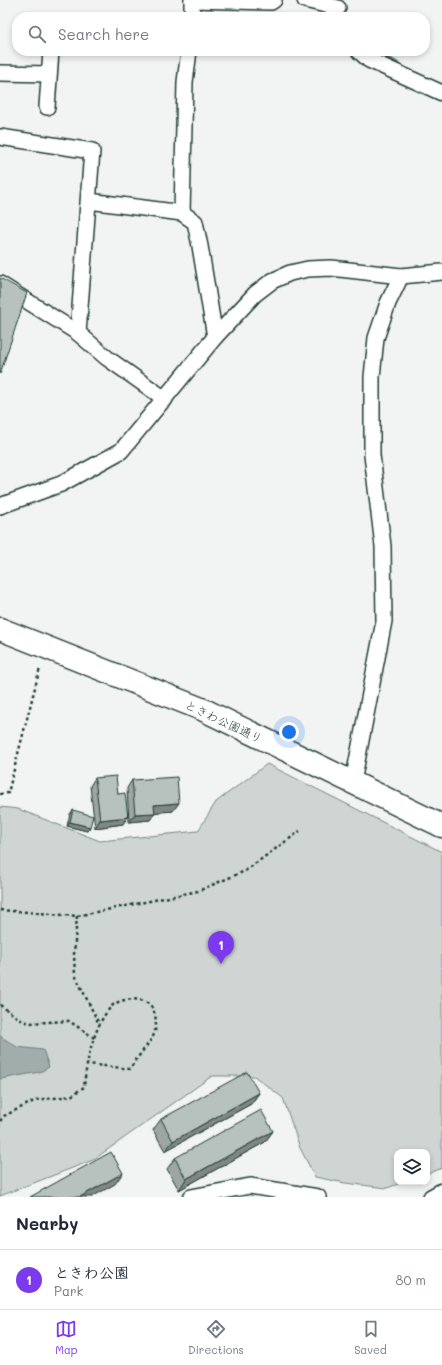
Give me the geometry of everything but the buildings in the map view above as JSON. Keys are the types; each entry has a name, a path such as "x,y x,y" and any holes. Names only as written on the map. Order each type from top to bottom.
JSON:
{"street":[{"path":"192,12 192,0 271,2 274,0"},
{"path":"305,0 339,8"},
{"path":"47,107 51,56"},
{"path":"182,213 185,82 188,56"},
{"path":"365,56 369,60 442,93"},
{"path":"0,72 49,74"},
{"path":"0,136 92,151 78,333"},
{"path":"89,202 182,213 195,222 215,338"},
{"path":"0,506 61,484 122,451 215,338 255,294 272,281 290,273 308,269 332,268 401,276 442,272"},
{"path":"353,782 384,621 383,546 372,455 372,377 376,338 388,303 401,276"},
{"path":"0,284 78,333 107,358 165,399"},
{"name":"ときわ公園通り","path":"0,629 204,710 442,826"},
{"path":"191,1197 250,1186 318,1197"},
{"path":"431,1197 442,1192"}],"path":[{"path":"0,794 8,793 42,662"},
{"path":"0,910 77,916 198,891 246,871 300,831"},
{"path":"77,916 74,954 75,975 99,1025"},
{"path":"0,1121 4,1116 36,1100 71,1096 84,1086 85,1073 94,1038 99,1025 111,1006 126,999 142,1000 150,1006 156,1019 155,1033 130,1069 88,1064"},
{"path":"0,1005 21,1020 29,1023 69,1021 94,1038"}],"shaded area":[{"path":"267,764 442,852 442,1168 430,1173 430,1149 394,1149 394,1185 396,1185 387,1188 345,1183 315,1177 300,1148 283,1098 254,1076 212,1076 93,1160 0,1196 0,807 18,809 100,841 198,831 216,802"},
{"path":"0,1036 17,1047 43,1050 49,1067 40,1072 0,1079"}],"waterway":[{"path":"383,56 396,64"}],"place":[{"name":"ときわ公園","path":"221,964"}]}
